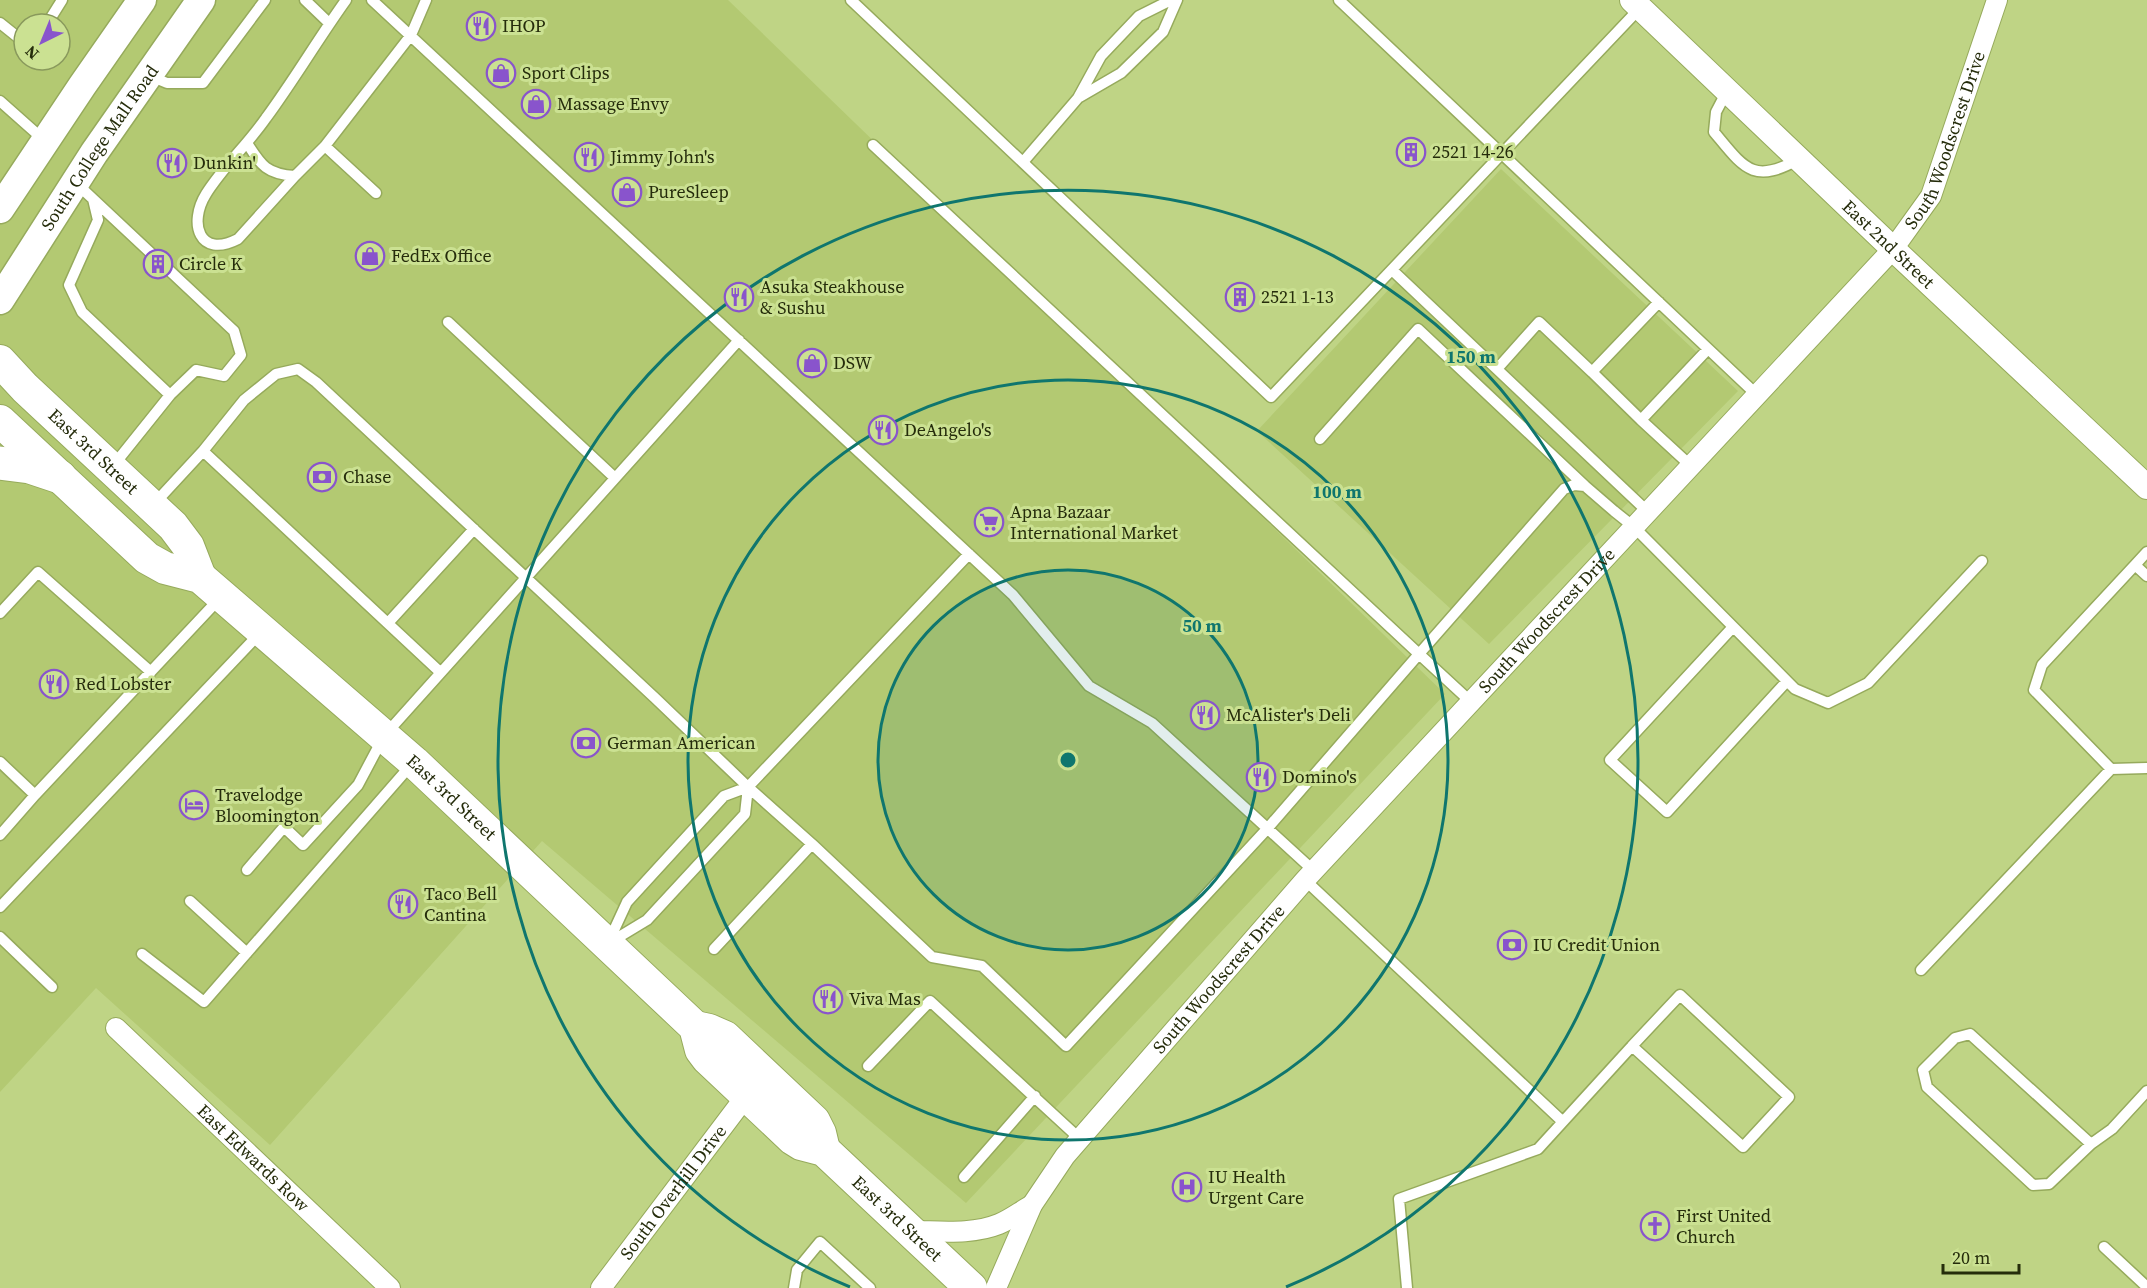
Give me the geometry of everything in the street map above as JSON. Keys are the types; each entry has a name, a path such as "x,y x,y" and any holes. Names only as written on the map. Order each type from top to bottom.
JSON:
{"highway":[{"path":"0,463 40,469 60,477"}],"main road":[{"path":"0,209 142,0"},
{"name":"South College Mall Road","path":"0,300 84,190 148,76 201,0"},
{"name":"East 3rd Street","path":"0,361 181,536 211,586 414,762 607,944 695,1028 705,1055 746,1096 793,1139 801,1144 824,1149"},
{"name":"East 3rd Street","path":"0,420 153,562 211,586"},
{"name":"East 3rd Street","path":"695,1028 718,1033 734,1045 811,1118 817,1127 824,1149 971,1288"}],"street":[{"name":"South Woodscrest Drive","path":"996,1288 1032,1205 1065,1156 1310,876 1893,249 1931,196 1997,0"},
{"name":"East 2nd Street","path":"1636,4 2147,487"},
{"name":"East Edwards Row","path":"116,1029 390,1288"},
{"name":"South Overhill Drive","path":"601,1288 746,1096"},
{"name":"South Woodscrest Drive","path":"911,1231 962,1232 982,1229 1000,1224 1032,1205"}],"lane":[{"path":"148,76 167,83 203,83 265,0"},
{"path":"305,0 329,23"},
{"path":"346,0 266,118 206,194 198,214 198,226 207,242 216,246 226,245 238,239 325,146 411,35 426,0"},
{"path":"372,0 1013,595 1089,686 1152,723 1267,829 1310,876 1562,1121"},
{"path":"851,0 1271,397 1502,153 1636,4"},
{"path":"1023,162 1078,98 1101,56 1138,16 1171,0"},
{"path":"1078,98 1121,74 1163,32 1177,0"},
{"path":"1339,0 1757,395"},
{"path":"0,23 12,33"},
{"path":"1727,91 1716,112 1714,132 1735,157 1754,171 1766,173 1780,170 1799,159"},
{"path":"0,101 45,141"},
{"path":"247,143 262,166 281,175 295,176"},
{"path":"873,145 1471,702"},
{"path":"325,146 376,193"},
{"path":"84,190 98,220 69,285 82,312 170,394"},
{"path":"84,190 234,331 241,355 224,376 196,370 170,394 111,468"},
{"path":"1392,270 1648,512"},
{"path":"1592,372 1659,302"},
{"path":"448,322 615,478"},
{"path":"1497,369 1539,322 1690,466"},
{"path":"1320,440 1418,329 1586,486 1634,527 1795,689 1828,703 1868,683 1982,561"},
{"path":"247,870 284,827 303,845 358,784 384,736 739,340"},
{"path":"1641,420 1708,349"},
{"path":"152,506 203,451 244,400 276,374 298,369 316,382 932,957 982,966 1066,1046 1267,829 1564,489 1574,485 1586,486"},
{"path":"203,451 440,672"},
{"path":"388,622 474,529"},
{"path":"2111,769 2034,690 2042,665 2147,552"},
{"path":"607,944 627,902 724,796 748,787 969,554"},
{"path":"2135,564 2147,576"},
{"path":"0,613 38,572 151,672"},
{"path":"0,835 151,672 211,586"},
{"path":"1733,627 1611,759 1667,812 1787,681"},
{"path":"0,907 263,630"},
{"path":"0,762 35,795"},
{"path":"142,954 204,1002 414,762"},
{"path":"1921,970 2111,769 2146,768"},
{"path":"607,944 647,920 745,814 748,787"},
{"path":"714,949 812,844"},
{"path":"190,901 247,953"},
{"path":"0,937 52,987"},
{"path":"1407,1288 1399,1199 1538,1149 1562,1121 1632,1046 1680,995 1789,1097 1743,1147 1632,1046"},
{"path":"868,1066 930,1001 1080,1139"},
{"path":"2091,1144 1970,1034 1954,1038 1923,1070 1927,1087 2033,1185 2049,1184 2091,1144 2112,1129 2147,1091"},
{"path":"964,1177 1035,1096"},
{"path":"794,1288 797,1270 820,1242 870,1288"},
{"path":"2104,1247 2147,1287"}],"shaded area":[{"path":"0,0 728,0 1445,694 966,1203 542,841 270,1145 96,988 0,1092"},
{"path":"1501,169 1738,391 1489,644 1257,431"}],"place":[{"name":"IHOP","path":"481,26"},
{"name":"Sport Clips","path":"501,73"},
{"name":"Massage Envy","path":"536,104"},
{"name":"2521 14-26","path":"1411,152"},
{"name":"Jimmy John's","path":"589,157"},
{"name":"Dunkin'","path":"172,163"},
{"name":"PureSleep","path":"627,192"},
{"name":"FedEx Office","path":"370,256"},
{"name":"Circle K","path":"158,264"},
{"name":"Asuka Steakhouse & Sushu","path":"739,297"},
{"name":"2521 1-13","path":"1240,297"},
{"name":"DSW","path":"812,363"},
{"name":"DeAngelo's","path":"883,430"},
{"name":"Chase","path":"322,477"},
{"name":"Apna Bazaar International Market","path":"989,522"},
{"name":"Red Lobster","path":"54,684"},
{"name":"McAlister's Deli","path":"1205,715"},
{"name":"German American","path":"586,743"},
{"name":"Domino's","path":"1261,777"},
{"name":"Travelodge Bloomington","path":"194,805"},
{"name":"Taco Bell Cantina","path":"403,904"},
{"name":"IU Credit Union","path":"1512,945"},
{"name":"Viva Mas","path":"828,999"},
{"name":"IU Health Urgent Care","path":"1187,1187"},
{"name":"First United Church","path":"1655,1226"}]}
